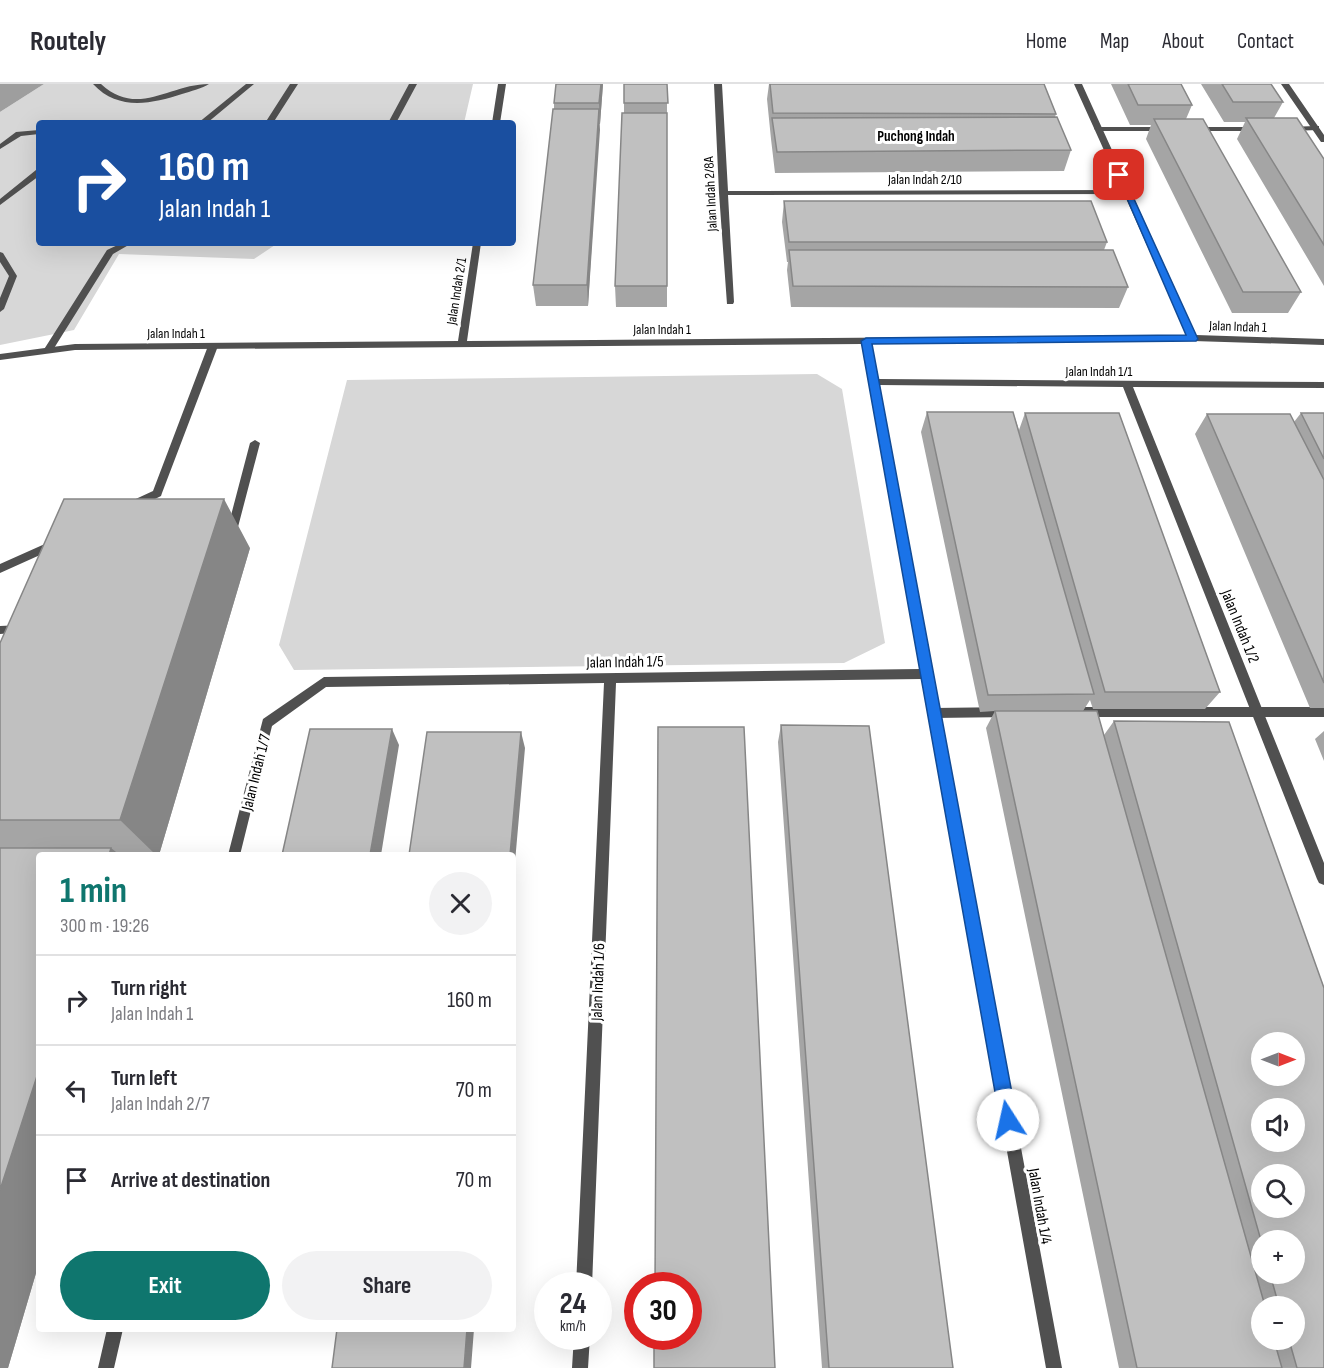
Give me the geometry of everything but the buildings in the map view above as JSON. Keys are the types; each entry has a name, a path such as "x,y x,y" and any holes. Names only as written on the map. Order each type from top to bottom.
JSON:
{"street":[{"path":"97,84 115,100 139,102 205,84"},
{"path":"206,120 250,84"},
{"path":"271,120 294,84"},
{"path":"394,120 413,84"},
{"path":"496,120 502,84"},
{"name":"Jalan Indah 2/8A","path":"718,84 730,302"},
{"path":"1078,84 1192,339"},
{"path":"1285,84 1324,140"},
{"path":"1282,129 1316,128"},
{"path":"1098,129 1270,129"},
{"path":"0,147 19,134 36,132"},
{"path":"0,203 36,174"},
{"name":"Jalan Indah 2/10","path":"723,193 1127,192"},
{"path":"48,351 110,252 123,246"},
{"name":"Jalan Indah 2/1","path":"462,342 477,246"},
{"path":"0,255 13,276 0,309"},
{"name":"Jalan Indah 1","path":"0,357 75,347 462,342 1192,339 1324,342"},
{"name":"Jalan Indah 1/4","path":"866,341 1054,1368"},
{"path":"117,513 157,493 213,346"},
{"name":"Jalan Indah 1/1","path":"874,382 1324,385"},
{"name":"Jalan Indah 1/2","path":"1127,384 1324,879"},
{"path":"210,527 233,527 255,443"},
{"path":"0,569 64,539"},
{"path":"0,630 37,628"},
{"name":"Jalan Indah 1/5","path":"324,682 927,674"},
{"name":"Jalan Indah 1/6","path":"585,1272 610,678"},
{"name":"Jalan Indah 1/7","path":"235,852 267,723 324,682"},
{"path":"934,713 1030,712"},
{"path":"1066,712 1324,712"},
{"path":"106,1368 114,1332"},
{"path":"580,1368 581,1350"}],"shaded area":[{"path":"0,84 44,84 0,112"},
{"path":"44,84 473,84 465,120 36,120 36,246 274,246 254,259 119,254 74,330 0,345 0,112"},
{"path":"817,374 842,389 885,643 844,663 294,670 279,645 347,380"}],"district":[{"name":"Puchong Indah","path":"916,136"}],"route":[{"path":"1008,1120 866,341 1192,339 1119,175"}]}
